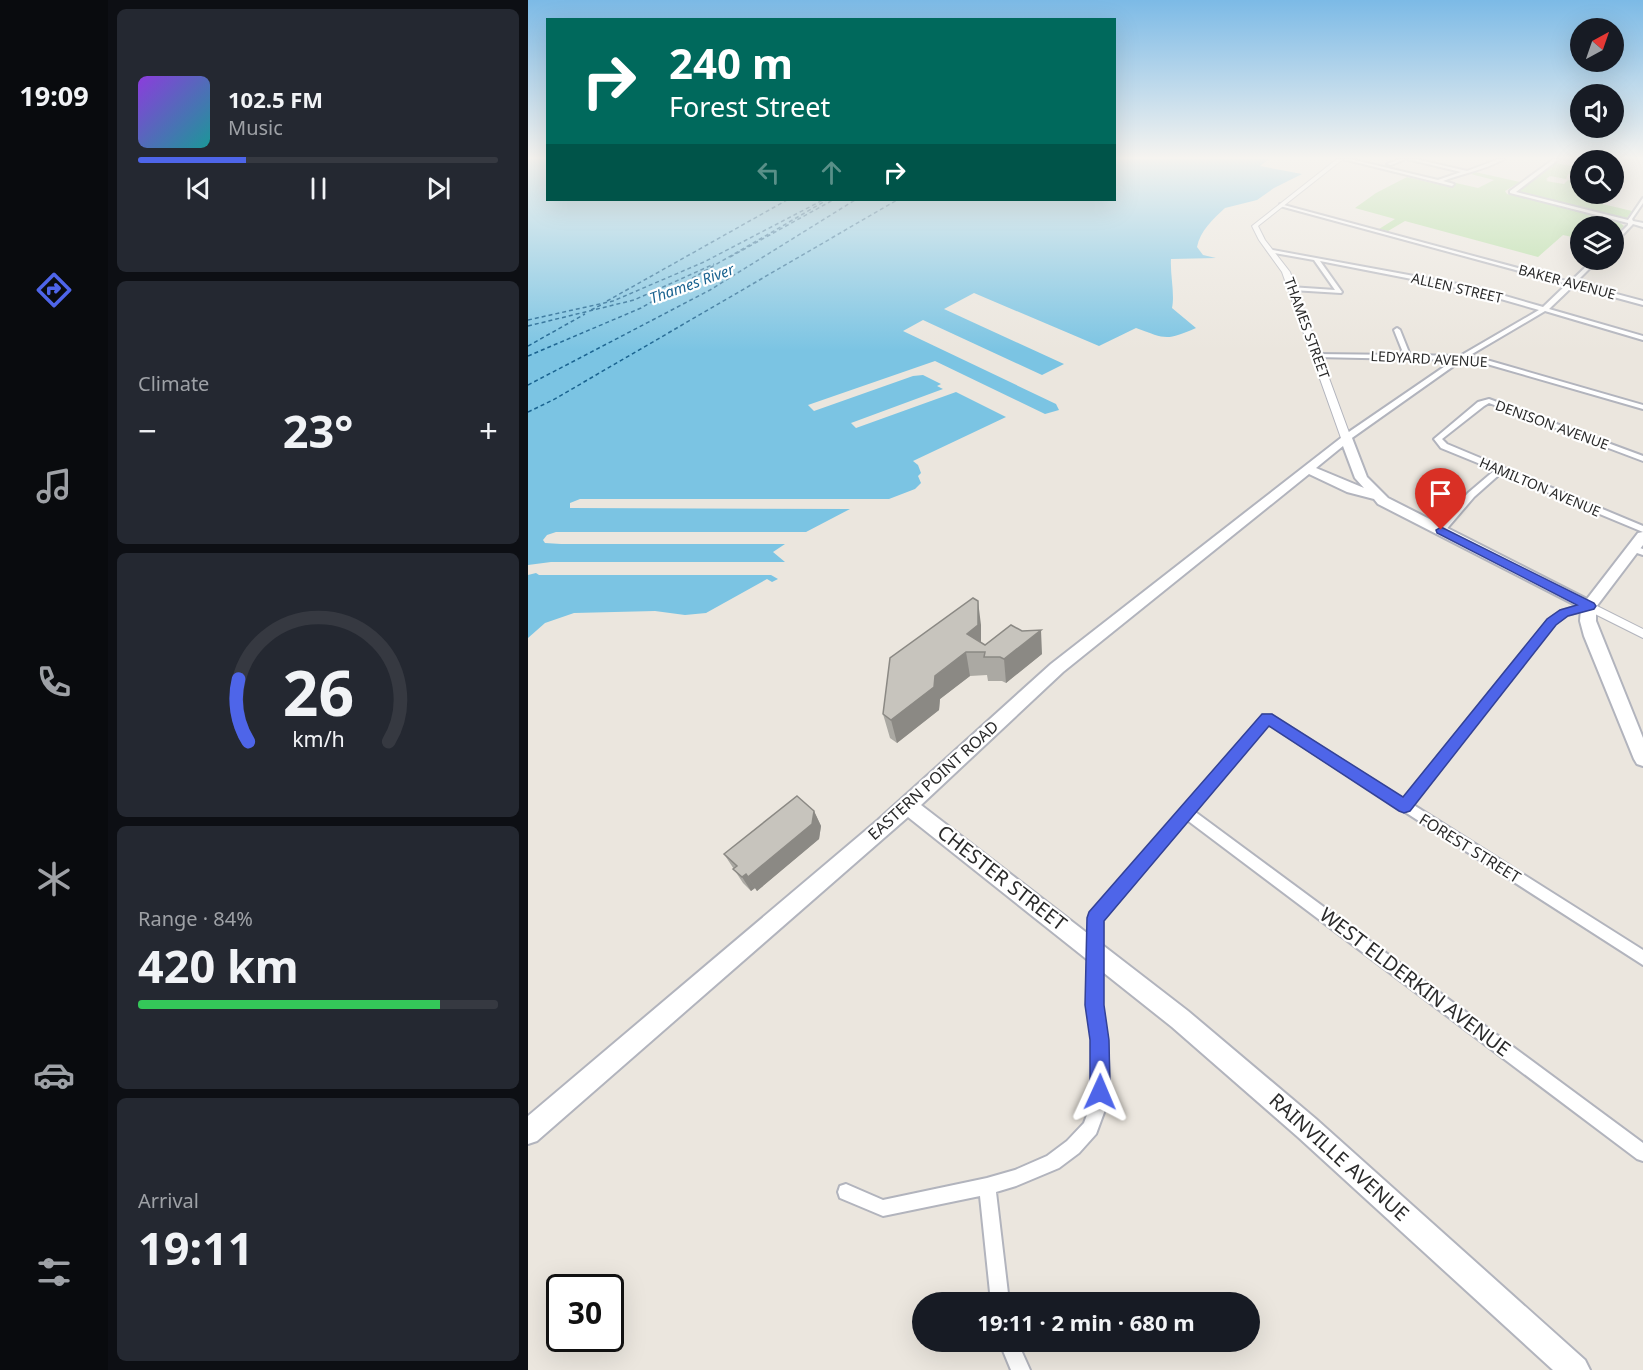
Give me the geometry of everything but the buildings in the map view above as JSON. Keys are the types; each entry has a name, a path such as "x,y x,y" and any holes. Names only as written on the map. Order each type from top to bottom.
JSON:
{"main road":[{"name":"EASTERN POINT ROAD","path":"528,1132 907,806 1057,668 1346,438"},
{"path":"1346,438 1361,478 1376,496"},
{"path":"1308,469 1352,489 1376,496 1395,508 1589,606"},
{"path":"1643,536 1638,550 1589,606 1588,621 1592,636 1643,759"},
{"name":"CHESTER STREET","path":"907,806 930,821 1096,952"},
{"name":"RAINVILLE AVENUE","path":"1096,952 1307,1128 1575,1370"}],"street":[{"name":"THAMES STREET","path":"1259,223 1255,226 1255,230 1286,272 1346,438"},
{"name":"BAKER AVENUE","path":"1348,223 1643,303"},
{"path":"1624,232 1630,223"},
{"name":"ALLEN STREET","path":"1269,250 1465,287 1643,338"},
{"path":"1292,288 1340,292 1316,259"},
{"path":"1346,438 1461,358 1545,309 1586,270"},
{"path":"1397,330 1408,357"},
{"name":"LEDYARD AVENUE","path":"1316,355 1461,358 1500,364 1643,407"},
{"name":"DENISON AVENUE","path":"1438,442 1440,437 1481,404 1489,401 1643,459"},
{"name":"HAMILTON AVENUE","path":"1438,442 1643,529"},
{"path":"1441,530 1471,495 1500,470"},
{"path":"1404,806 1551,622 1564,613 1589,606 1643,634"},
{"name":"FOREST STREET","path":"1186,812 1267,718 1643,958"},
{"path":"846,1192 883,1208 987,1186 1016,1178 1053,1162 1072,1147 1090,1128 1098,1107 1101,1077 1100,1040 1094,1005 1096,918 1186,812"},
{"name":"WEST ELDERKIN AVENUE","path":"1186,812 1643,1153"},
{"path":"987,1186 999,1292"},
{"path":"1013,1352 1021,1370"}],"green space":[{"path":"1389,223 1402,223 1388,231 1379,229"},
{"path":"1412,223 1570,223 1570,237 1563,235 1538,257"}],"water":[{"name":"Thames River","path":"528,223 1210,223 1197,247 1203,255 1216,258 1171,259 1172,308 1196,328 1172,337 1136,328 1099,346 974,293 944,309 1064,364 1042,375 923,320 903,331 1056,404 1059,410 1045,414 935,361 808,405 814,411 913,376 923,375 941,384 937,386 943,389 851,423 856,428 956,392 1006,417 913,461 918,465 921,473 918,476 921,483 915,489 889,499 580,499 570,503 570,508 850,509 806,532 556,532 547,535 543,540 545,543 561,544 785,544 773,552 785,562 551,562 528,565"},
{"path":"536,573 539,575 771,575 778,579 772,582 767,579 706,613 685,615 655,611 574,613 545,623 528,638 528,575"}],"ferry route":[{"path":"607,301 746,223"},
{"path":"528,320 613,301 704,262 779,223"},
{"path":"528,356 641,308 788,223"},
{"path":"730,257 792,223"},
{"path":"528,385 710,290 818,223"},
{"path":"528,412 553,400 858,223"},
{"path":"528,326 634,300 714,264"},
{"path":"591,310 603,304"},
{"path":"528,346 585,314"}],"route":[{"path":"1100,1092 1100,1040 1094,1005 1096,918 1267,718 1404,806 1551,622 1571,610 1589,606 1441,530"}]}
